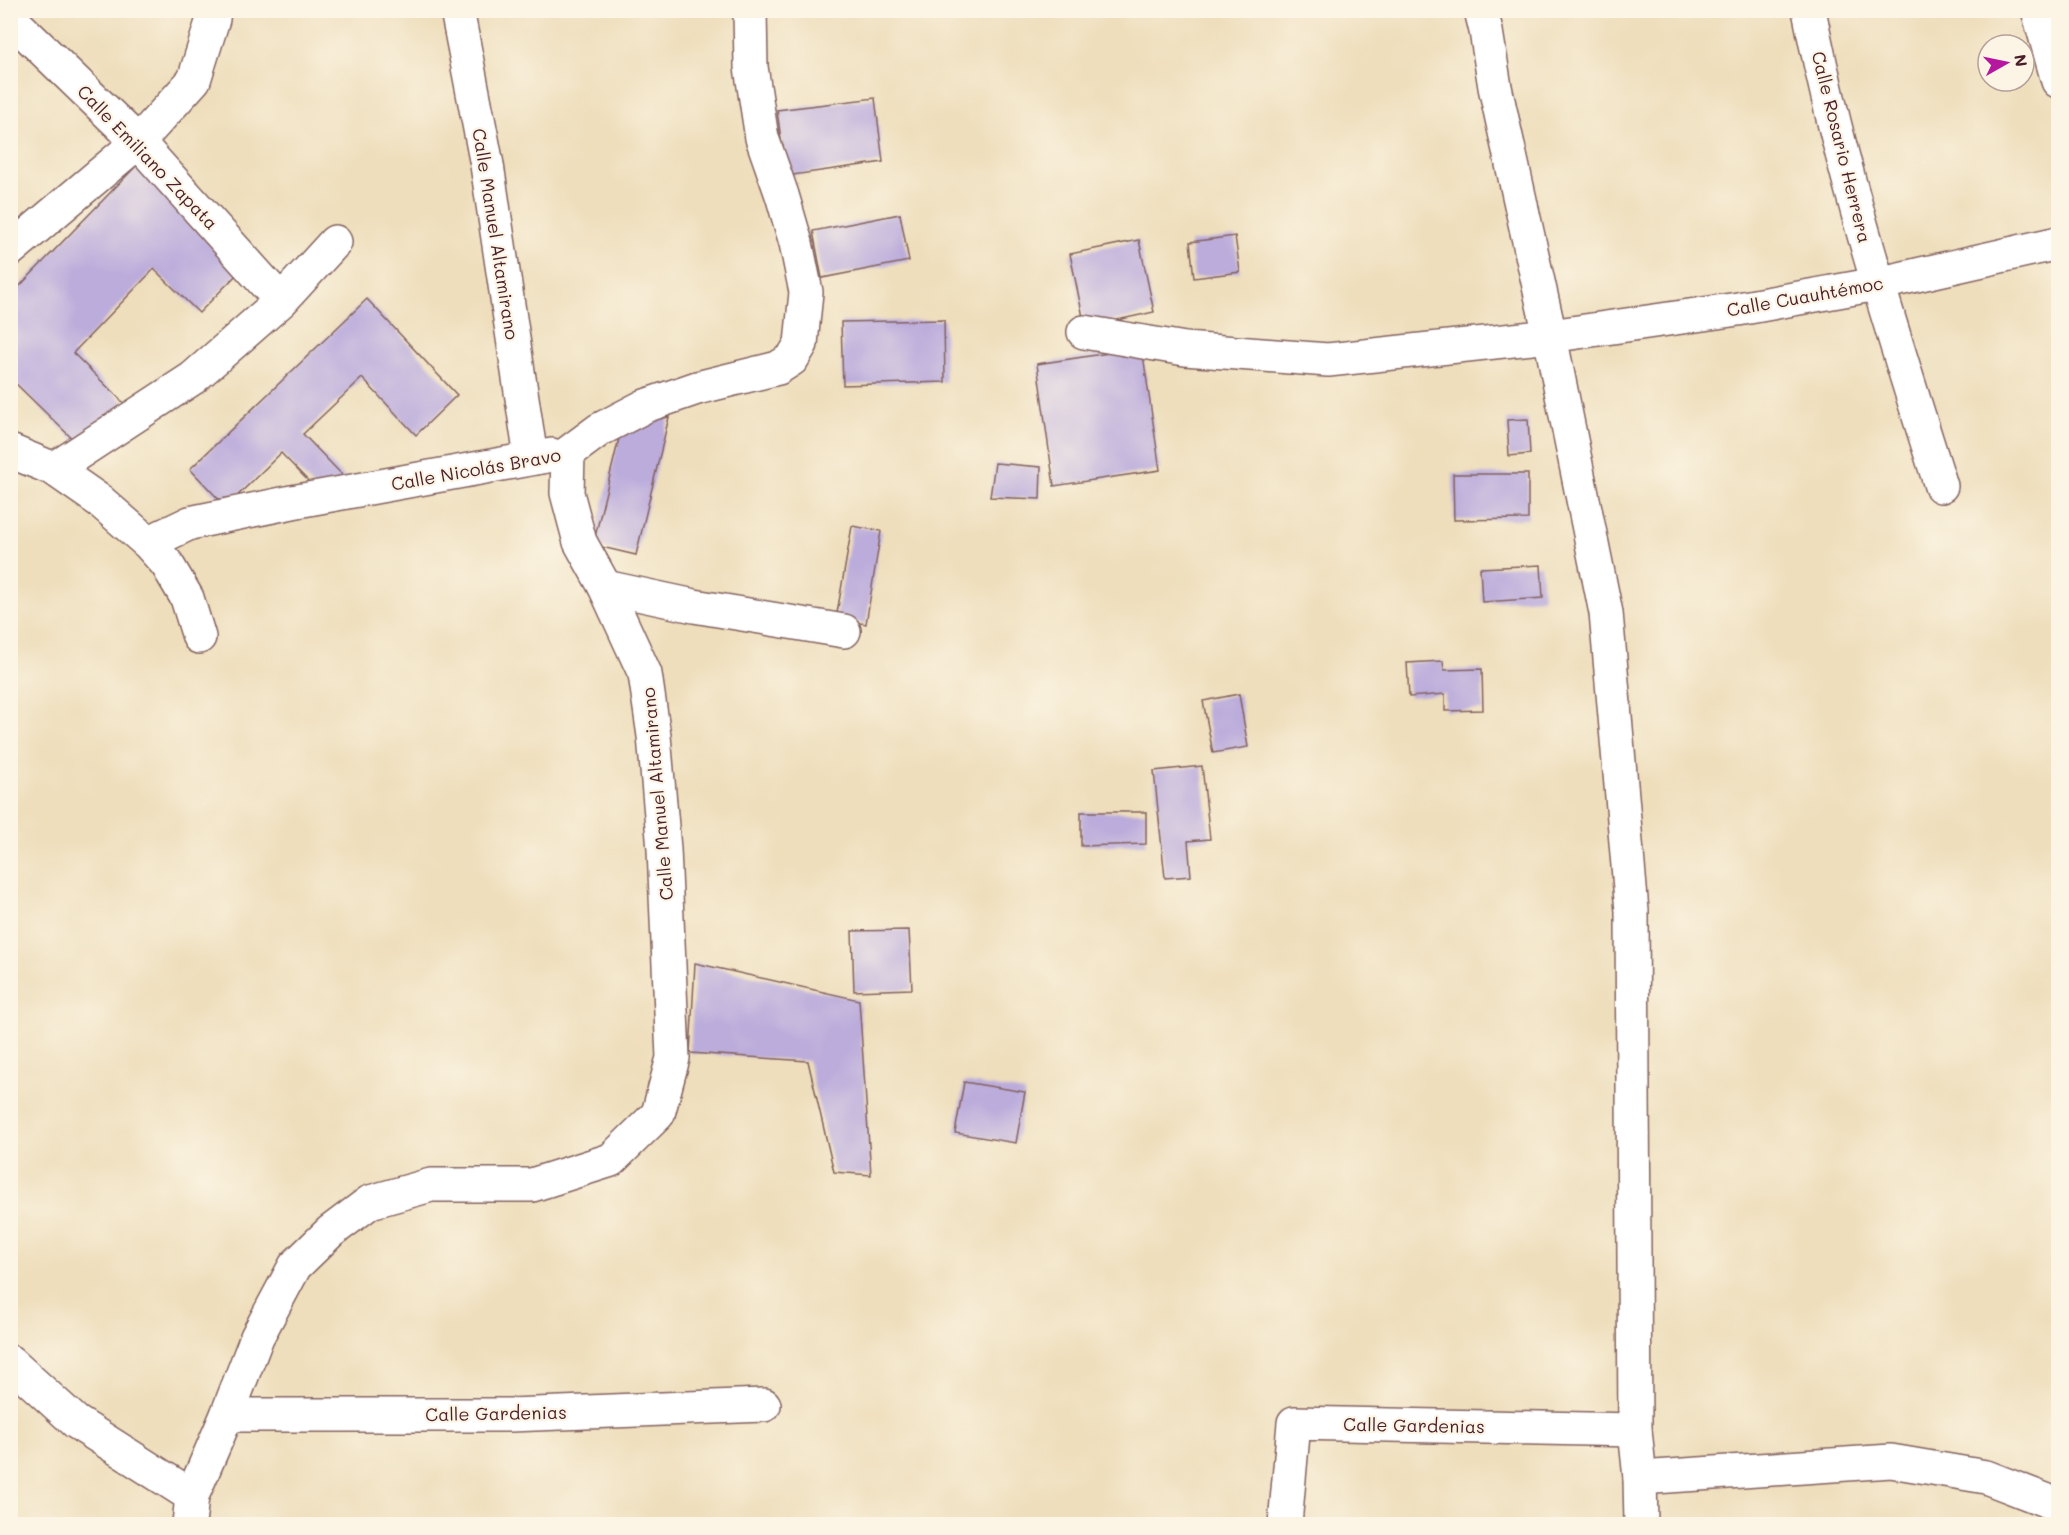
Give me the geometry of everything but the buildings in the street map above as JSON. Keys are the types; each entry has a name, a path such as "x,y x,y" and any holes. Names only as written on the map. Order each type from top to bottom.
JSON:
{"street":[{"path":"10,250 138,142 194,80 214,10"},
{"name":"Calle Manuel Altamirano","path":"457,10 487,165 531,458"},
{"name":"Calle Nicolás Bravo","path":"148,543 190,524 292,502 568,453 599,430 645,406 696,388 777,368 792,359 801,344 806,292 796,243 762,138 751,67 750,10"},
{"path":"1481,10 1502,121 1550,336 1606,614 1632,910 1635,1430 1640,1478 1641,1524"},
{"name":"Calle Rosario Herrera","path":"1809,10 1822,78 1877,284 1941,486"},
{"path":"2038,10 2058,81"},
{"name":"Calle Emiliano Zapata","path":"10,18 138,142 281,301"},
{"path":"54,469 193,378 281,301 335,242"},
{"name":"Calle Cuauhtémoc","path":"1084,332 1185,349 1328,360 1550,336 1738,309 1877,284 2058,243"},
{"path":"10,451 54,469 100,501 148,543 167,564 188,598 199,637"},
{"name":"Calle Manuel Altamirano","path":"227,1415 257,1337 295,1266 330,1232 370,1203 430,1185 532,1185 610,1161 658,1114 673,1058 664,849 654,736 645,674 605,587 580,542 567,493 568,453"},
{"path":"605,587 694,606 844,631"},
{"path":"10,1362 76,1422 190,1510 227,1415"},
{"name":"Calle Gardenias","path":"227,1415 510,1415 764,1405"},
{"name":"Calle Gardenias","path":"1285,1524 1294,1423 1635,1430"},
{"path":"1640,1478 1891,1461 1986,1477 2058,1505"}]}
